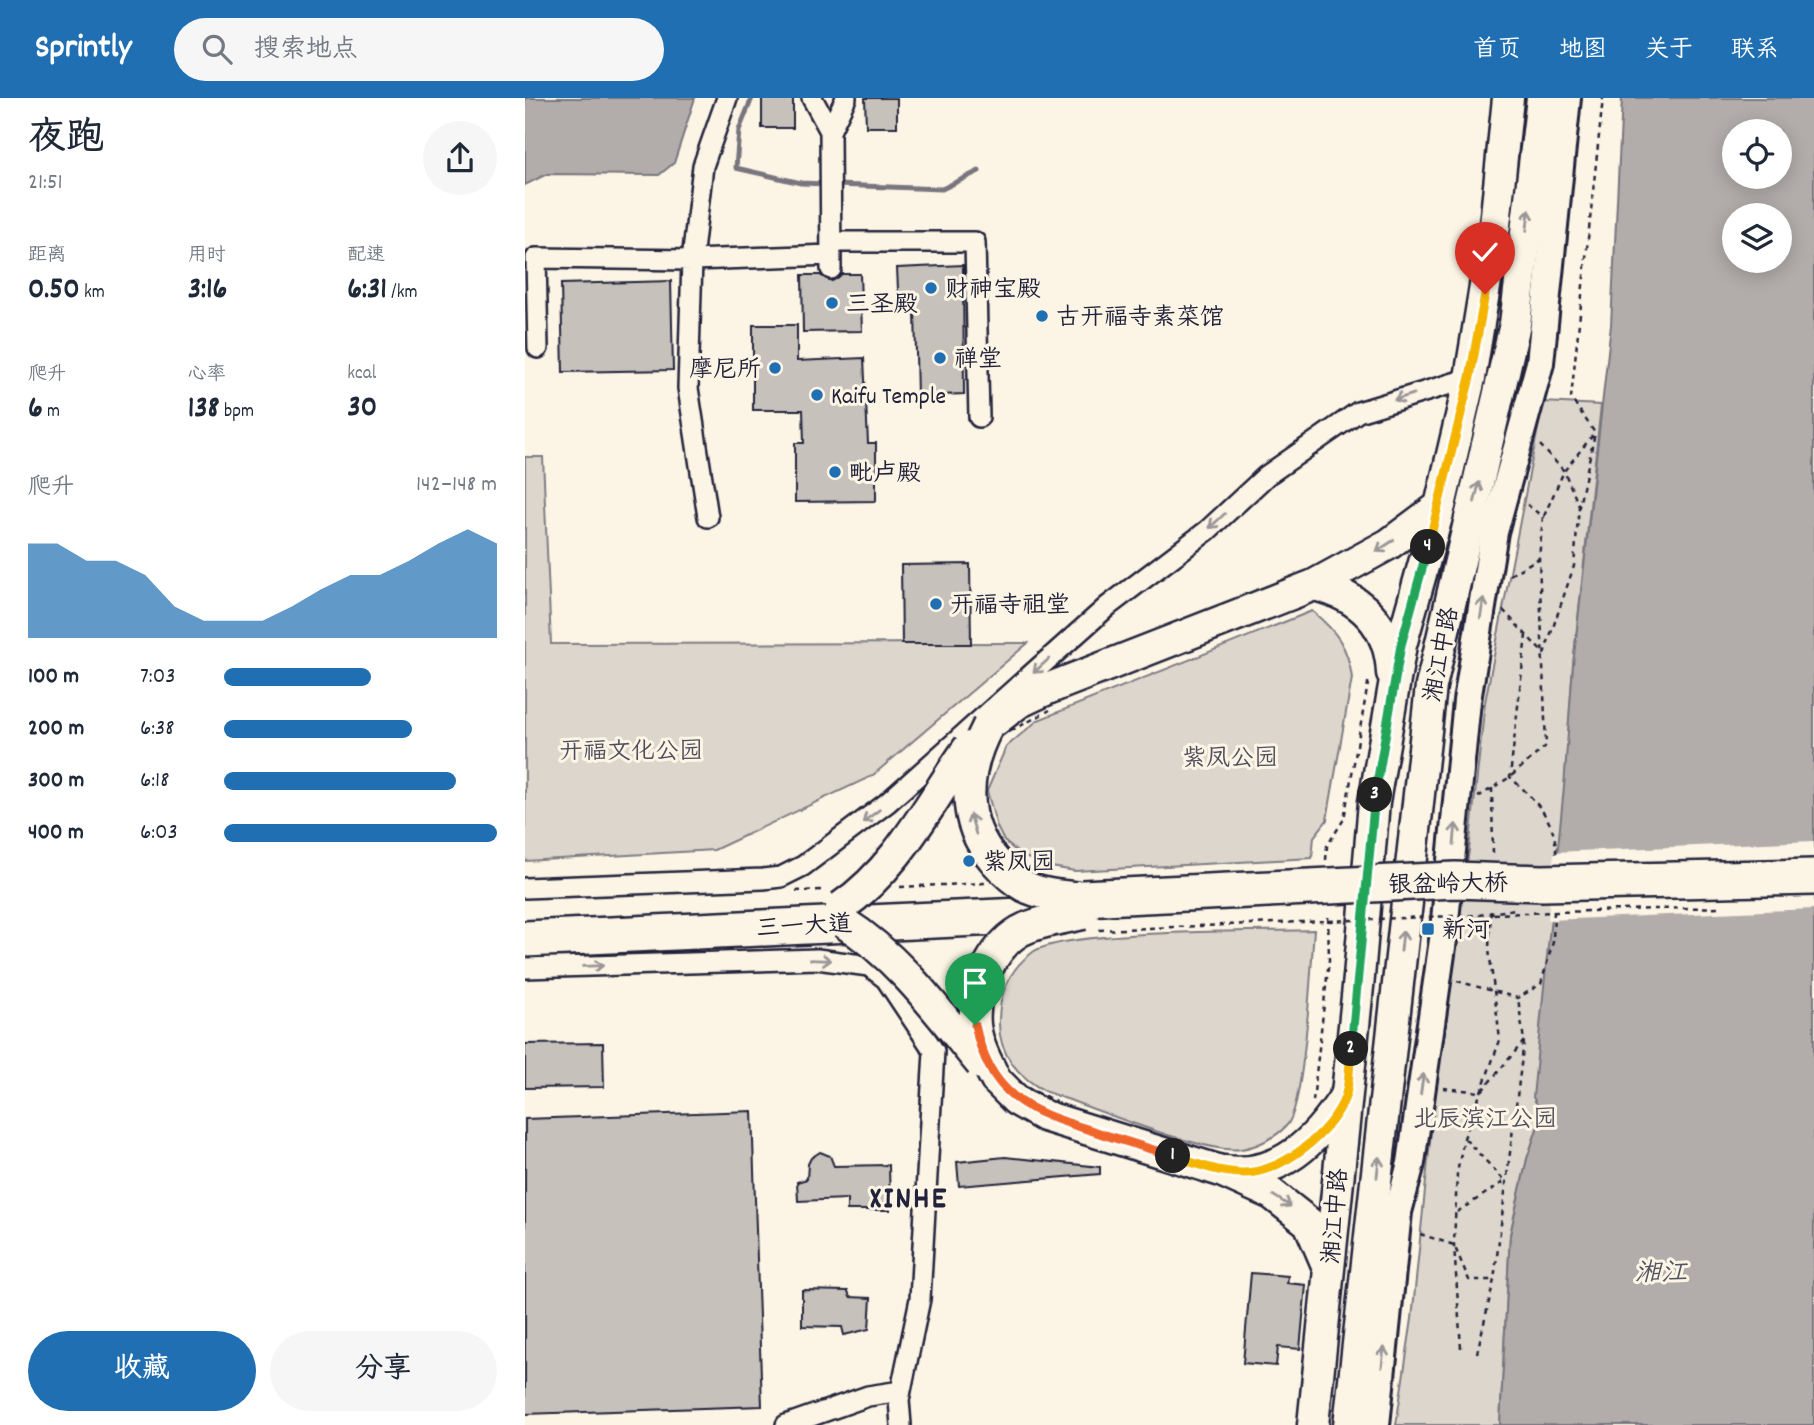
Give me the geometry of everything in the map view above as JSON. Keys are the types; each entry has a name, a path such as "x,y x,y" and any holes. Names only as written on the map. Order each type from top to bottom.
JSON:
{"highway":[{"name":"银盆岭大桥","path":"1085,914 1455,880 1542,883 1814,877"},
{"name":"银盆岭大桥","path":"1085,914 1454,900 1557,903 1814,892"},
{"name":"三一大道","path":"525,922 842,915 1085,914"},
{"name":"三一大道","path":"525,939 842,915"}],"main road":[{"name":"湘江中路","path":"1313,1425 1374,802 1401,645 1440,506 1470,377 1495,225 1508,98"},
{"name":"湘江中路","path":"1349,1425 1431,686 1515,324 1542,98"},
{"path":"1085,914 1023,886 1006,873 976,835 968,788 978,745 997,731 1018,703 1314,585 1389,544 1440,506"},
{"path":"1314,585 1340,591 1353,598 1374,620 1392,658 1393,686"},
{"path":"997,731 970,746 891,862 842,915 889,956 1007,1079"},
{"path":"1085,914 1017,933 990,965 978,995 975,1025 979,1042 1007,1079 1016,1100 1044,1116 1221,1171 1272,1194 1310,1223 1329,1272"},
{"path":"1221,1171 1243,1174 1258,1171 1297,1155 1328,1123 1345,1097"}],"street":[{"path":"708,517 688,388 692,260 703,166 727,98"},
{"path":"812,98 830,131 831,255"},
{"path":"830,131 846,98"},
{"path":"1376,1425 1398,1212 1411,1163 1443,940 1467,701 1494,532 1540,363 1567,98"},
{"path":"538,348 536,258 692,260 831,255 975,242 979,417"},
{"path":"525,888 763,879 781,877 803,866 887,803 1108,606 1208,530 1266,476 1358,412 1470,377"},
{"path":"525,968 817,959 848,961 869,966 886,979 934,1051 920,1298 901,1391 901,1425"},
{"path":"1370,1235 1411,1163"},
{"path":"786,1425 868,1396 901,1391"}],"path":[{"path":"1544,654 1574,566 1579,506 1595,433 1571,398 1603,98"},
{"path":"1476,798 1510,777 1546,746 1539,558 1543,517 1564,471 1595,433"},
{"path":"1535,440 1564,471 1579,506"},
{"path":"1517,497 1543,517"},
{"path":"1500,580 1539,558"},
{"path":"1498,605 1544,654"},
{"path":"1510,777 1526,635"},
{"path":"997,731 1013,728 1050,710"},
{"path":"1510,777 1542,806 1556,840 1555,865"},
{"path":"1492,788 1495,824 1493,865"},
{"path":"1457,981 1518,998 1541,984 1553,942 1557,903"},
{"path":"1461,1348 1454,1245 1457,1173 1464,1138 1500,1040 1489,949 1491,907"},
{"path":"1479,915 1532,907"},
{"path":"1085,914 1479,915 1725,907"},
{"path":"1477,1353 1494,1280 1524,1041 1518,998"},
{"path":"1481,1092 1524,1041"},
{"path":"1007,1079 1056,1101"},
{"path":"1422,1087 1481,1092"},
{"path":"1464,1138 1505,1181"},
{"path":"1456,1213 1505,1181"},
{"path":"1420,1234 1454,1245 1469,1280 1494,1280"}],"green space":[{"name":"北辰滨江公园","path":"1543,402 1601,405 1573,665 1542,1114 1527,1159 1510,1235 1500,1425 1396,1425 1412,1319 1439,1052 1469,850 1485,702"},
{"name":"开福文化公园","path":"525,457 543,457 551,644 1028,643 872,776 714,850 525,861"},
{"name":"紫凤公园","path":"1312,611 1328,625 1344,648 1352,678 1327,820 1314,837 1312,858 1075,871 1051,867 1022,856 1004,841 997,827 987,791 1006,747 1038,720"},
{"path":"1314,930 1303,1063 1293,1112 1283,1129 1253,1146 1224,1149 1201,1144 1145,1128 1047,1092 1019,1072 1002,1044 999,1021 1007,982 1018,966 1033,952 1084,939 1124,935"}],"water":[{"path":"525,98 695,98 674,163 659,175 547,174 525,185"},
{"name":"湘江","path":"1622,98 1814,98 1814,1425 1500,1425 1510,1235 1527,1159 1542,1114 1533,1097 1564,787 1573,665 1611,325"}],"pier":[{"path":"1814,841 1814,909 1548,920 1554,852"}],"building":[{"path":"762,98 793,98 793,128 762,128"},
{"path":"865,98 897,98 897,127 866,127"},
{"path":"963,265 964,394 917,396 915,310 899,311 897,268"},
{"name":"三圣殿","path":"842,274 860,274 862,331 803,332 802,275 820,275 832,281"},
{"path":"671,281 673,370 563,372 561,284"},
{"path":"753,325 797,325 797,361 864,358 868,443 876,443 876,501 795,502 795,443 804,443 803,410 753,410"},
{"name":"开福寺祖堂","path":"970,564 971,644 902,644 901,565"},
{"path":"603,1043 604,1087 525,1088 525,1044"},
{"path":"752,1111 762,1406 525,1414 525,1119"},
{"path":"820,1152 830,1156 834,1166 889,1165 890,1210 847,1210 847,1199 798,1201 797,1182 807,1179 808,1164 811,1158"},
{"path":"1005,1157 1100,1167 1100,1174 959,1186 957,1162"},
{"path":"1251,1273 1288,1276 1287,1283 1306,1285 1300,1349 1278,1347 1276,1366 1243,1363"},
{"path":"802,1290 848,1291 850,1297 871,1298 869,1329 844,1335 842,1327 802,1326"}],"waterway":[{"path":"752,98 739,130 736,168 801,183 826,184"},
{"path":"836,185 942,189 979,171"}],"place":[{"name":"财神宝殿","path":"931,288"},
{"name":"三圣殿","path":"832,303"},
{"name":"古开福寺素菜馆","path":"1042,316"},
{"name":"禅堂","path":"940,358"},
{"name":"摩尼所","path":"775,368"},
{"name":"Kaifu Temple","path":"817,395"},
{"name":"毗卢殿","path":"835,472"},
{"name":"开福寺祖堂","path":"936,604"},
{"name":"紫凤园","path":"969,861"},
{"name":"新河","path":"1428,929"}],"district":[{"name":"XINHE","path":"909,1196"}],"route":[{"path":"975,1025 979,1042 996,1080 1028,1108 1044,1116 1221,1171 1243,1174 1258,1171 1297,1155 1328,1123 1345,1097 1374,802 1393,686 1401,645 1440,506 1470,377 1485,294"}]}
